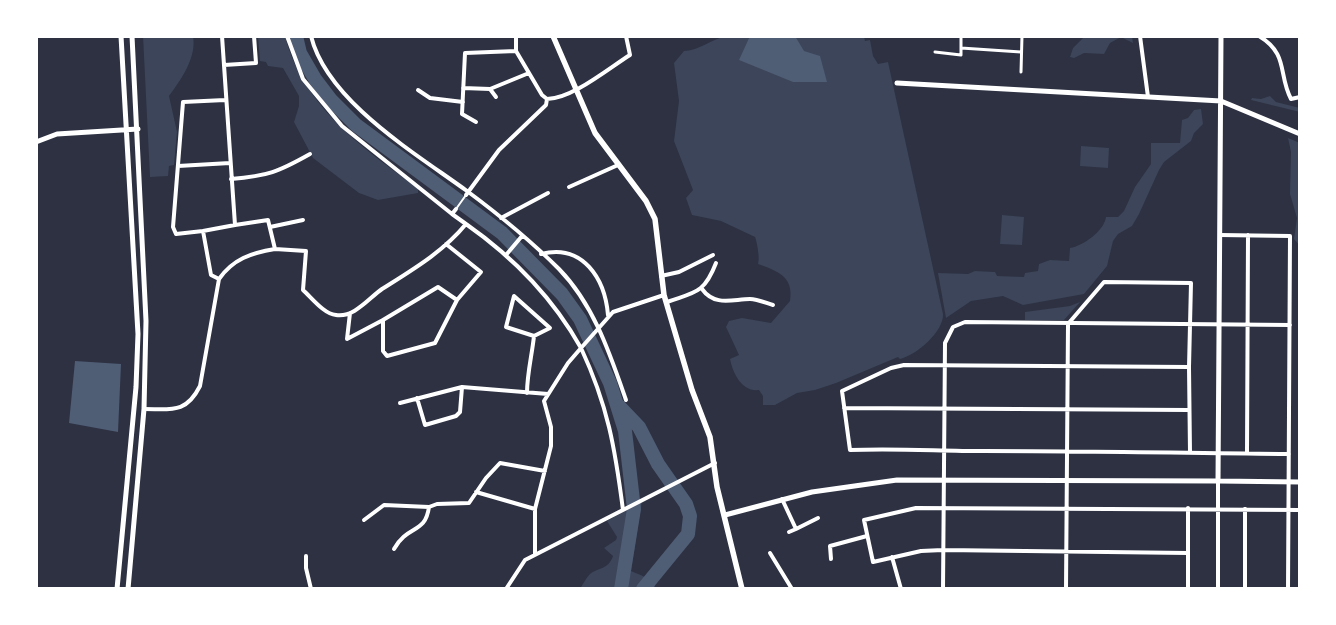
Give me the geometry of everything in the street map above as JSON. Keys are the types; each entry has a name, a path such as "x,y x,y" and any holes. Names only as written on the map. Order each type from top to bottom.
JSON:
{"main road":[{"path":"553,36 595,133 646,201 655,219 664,295 692,390 710,437 717,487 742,589"}],"street":[{"path":"117,589 136,387 138,334 121,36"},
{"path":"128,589 144,409 146,321 132,36"},
{"path":"222,36 235,225"},
{"path":"224,65 256,63 254,36"},
{"path":"287,36 303,79 342,126 452,214 507,254 558,309 582,346 597,383 614,439 625,509"},
{"path":"311,36 318,59 326,72 354,104 428,164 501,218 563,273 598,327 626,400"},
{"path":"516,36 516,51 542,95 547,98 558,99 630,55 626,36"},
{"path":"935,52 961,55 961,36"},
{"path":"1021,72 1022,36"},
{"path":"1140,36 1148,97"},
{"path":"1218,589 1221,36"},
{"path":"1259,36 1272,47 1280,59 1291,98 1300,97"},
{"path":"961,48 1021,52"},
{"path":"476,122 462,114 465,53 516,51"},
{"path":"463,88 490,89 529,73"},
{"path":"898,83 1221,101 1300,134"},
{"path":"490,89 496,97"},
{"path":"418,90 430,98 462,102"},
{"path":"467,194 499,150 546,105 547,98"},
{"path":"226,100 183,102 174,231 176,234 203,231 268,220 275,249"},
{"path":"36,142 57,134 138,129"},
{"path":"231,179 262,177 310,154"},
{"path":"178,166 230,163"},
{"path":"568,187 618,165"},
{"path":"501,218 548,193"},
{"path":"452,214 456,209"},
{"path":"270,227 303,220"},
{"path":"144,409 181,408 195,396 200,386 219,280 228,266 237,260 275,249 306,251 303,290 332,314 350,313 446,244 466,224"},
{"path":"203,231 211,275 219,280"},
{"path":"1220,235 1290,236 1288,589"},
{"path":"1247,453 1248,235"},
{"path":"507,254 522,236"},
{"path":"383,320 383,351 387,356 436,343 457,300 481,272 446,244"},
{"path":"542,254 561,252 579,260 592,269 607,298 608,315"},
{"path":"661,276 679,272 713,255"},
{"path":"666,302 702,289 709,281 716,263"},
{"path":"1066,589 1068,324 1104,282 1192,283 1189,410 1190,453"},
{"path":"350,313 347,339 438,287 457,300"},
{"path":"702,289 707,296 716,299 735,302 750,299 773,305"},
{"path":"535,554 535,509 551,436 551,426 543,406 548,394 582,346 608,315 664,295"},
{"path":"514,296 550,328 534,336 506,327 514,296"},
{"path":"943,589 944,365 947,336 959,324 1290,325"},
{"path":"527,392 527,378 531,367 534,336"},
{"path":"1190,367 904,365 891,368 842,391 850,450 1290,454"},
{"path":"400,403 462,387 548,394"},
{"path":"417,398 425,425 456,416 460,412 462,387"},
{"path":"844,408 1189,410"},
{"path":"364,520 384,505 429,507 437,504 469,502 500,463 545,470"},
{"path":"506,589 518,567 535,554 715,463"},
{"path":"725,515 851,485 897,480 1300,482"},
{"path":"476,492 535,509"},
{"path":"782,500 796,529"},
{"path":"394,548 406,533 427,521 429,507"},
{"path":"1188,553 1066,550 921,550 873,562 864,520 916,508 944,507 1300,510"},
{"path":"1188,508 1188,589"},
{"path":"1245,509 1245,589"},
{"path":"789,532 818,518"},
{"path":"831,559 830,546 867,536"},
{"path":"770,553 792,589"},
{"path":"306,556 306,568 311,589"},
{"path":"892,557 901,589"}],"lane":[{"path":"456,209 467,194"}],"shaded area":[{"path":"143,36 193,36 193,52 187,68 169,96 177,132 174,165 169,166 168,176 150,177"},
{"path":"258,36 285,36 294,61 306,84 320,104 356,141 418,188 418,193 378,200 359,193 313,158 294,122 299,106 299,96 283,68 268,66 266,62 260,61"},
{"path":"727,36 864,36 865,41 870,40 873,56 878,64 888,62 943,314 939,328 934,335 907,357 900,359 898,357 836,383 815,390 797,393 775,405 763,405 763,396 759,390 748,388 739,381 730,359 739,355 726,327 729,321 742,318 771,323 790,301 791,293 787,280 778,272 758,264 755,237 721,221 692,215 686,198 693,190 674,141 679,101 674,63 684,51 696,49"},
{"path":"750,36 795,36 804,51 820,56 827,82 793,82 739,60"},
{"path":"1085,36 1132,36 1133,43 1121,37 1110,43 1104,54 1084,53 1074,58 1070,57 1073,48"},
{"path":"1270,96 1276,102 1300,108 1300,112 1251,100 1252,98 1261,99"},
{"path":"1201,109 1203,124 1194,133 1191,141 1164,162 1132,226 1118,234 1113,241 1107,266 1084,294 1023,305 1003,296 971,301 946,318 938,273 968,274 975,271 995,272 997,276 1024,277 1025,273 1038,271 1039,264 1050,260 1069,261 1070,248 1092,237 1101,227 1106,217 1118,217 1124,211 1135,187 1151,164 1151,143 1180,143 1182,120 1188,118 1194,110"},
{"path":"1288,138 1300,143 1300,246 1294,239 1297,218 1290,194 1291,152"},
{"path":"1081,146 1109,148 1108,168 1080,166"},
{"path":"1002,215 1024,217 1022,245 1000,244"},
{"path":"1080,302 1064,320 1025,320 1025,312 1070,306"},
{"path":"75,361 121,364 118,432 69,423"},
{"path":"642,501 631,571 649,580 656,589 580,589 590,574 609,564 613,556 604,548 616,540 617,537 607,521"}],"waterway":[{"path":"296,36 300,53 315,79 331,100 356,125 502,233 562,294 580,319 610,383 625,431 634,509 621,589"},
{"path":"619,406 639,427 658,464 686,504 690,516 688,534 643,589"}]}
